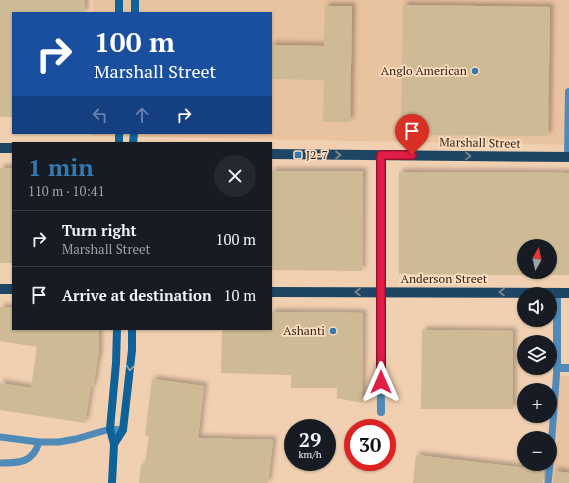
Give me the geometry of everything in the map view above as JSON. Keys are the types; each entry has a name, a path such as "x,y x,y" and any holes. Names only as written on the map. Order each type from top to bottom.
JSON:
{"main road":[{"path":"0,148 12,148"},
{"name":"Marshall Street","path":"272,154 569,157"},
{"path":"0,289 12,289"},
{"name":"Anderson Street","path":"272,292 517,293"},
{"name":"Anderson Street","path":"557,293 569,293"}],"street":[{"path":"119,0 119,12"},
{"path":"135,12 136,0"},
{"path":"569,92 569,157"},
{"path":"381,155 381,412"},
{"path":"112,483 114,444 110,429 116,363 117,330"},
{"path":"114,444 123,430 132,350 132,330"},
{"path":"557,368 569,368"}],"lane":[{"path":"552,431 556,375"},
{"path":"0,437 39,442 59,442 76,439 110,429 123,430"},
{"path":"0,462 21,461 27,459 35,452 39,442"},
{"path":"548,483 549,471"}],"shaded area":[{"path":"93,0 569,0 569,145 92,136 92,134 272,134 272,12 93,12"},
{"path":"556,376 569,376 569,483 545,483 546,471 557,471 557,431 550,431 551,423 557,423 557,383 555,383"}],"building":[{"path":"0,0 85,0 85,12 12,12 12,117 0,117"},
{"name":"Anglo American","path":"403,5 550,7 548,136 401,135"},
{"path":"325,6 352,6 350,122 323,122 324,80 272,79 272,45 324,46"},
{"path":"0,168 12,168 12,263 0,263"},
{"path":"272,171 363,171 362,271 272,270"},
{"path":"399,172 569,173 569,275 557,275 557,239 517,239 517,275 399,274"},
{"path":"0,307 12,308 12,330 99,330 99,357 93,387 91,386 85,423 0,410 0,383 31,388 37,347 0,341"},
{"path":"272,312 363,313 362,403 337,398 337,388 291,388 291,375 221,373 222,330 272,330"},
{"path":"422,330 513,331 513,409 421,409"},
{"path":"152,379 204,386 198,438 273,440 268,483 139,483 141,465 145,465 149,436 145,436"},
{"path":"416,455 517,467 517,471 544,471 543,483 413,483"},
{"path":"554,471 569,473 569,483 553,483"}],"place":[{"name":"Anglo American","path":"475,71"},
{"name":"J2-7","path":"298,155"},
{"name":"Ashanti","path":"333,331"}],"route":[{"path":"381,382 381,155 412,155"}]}
